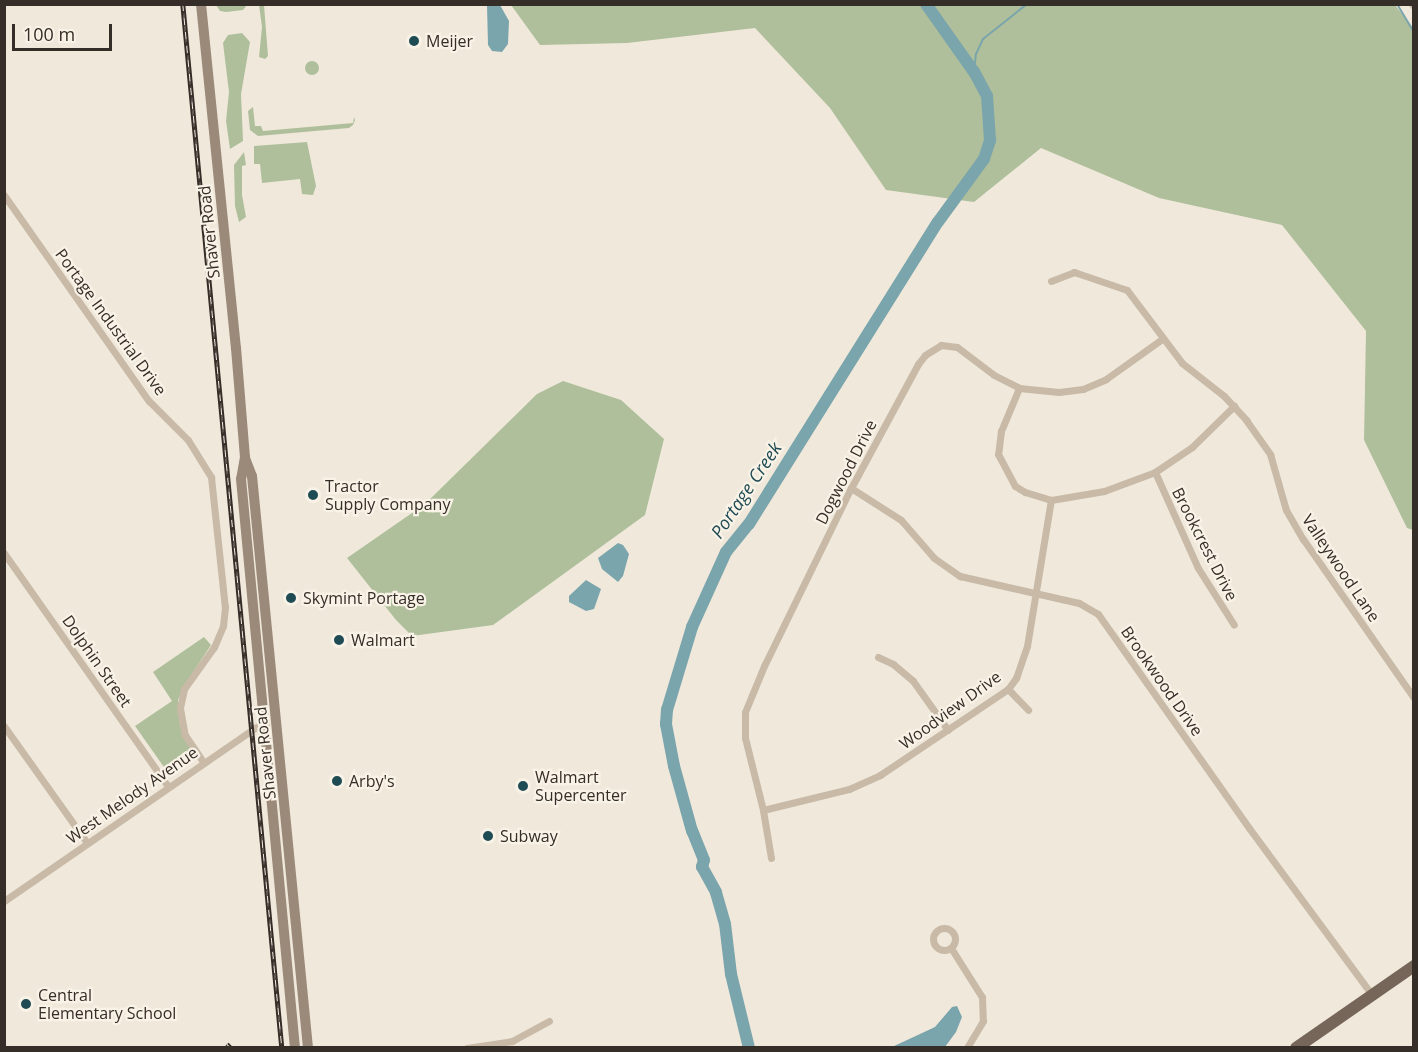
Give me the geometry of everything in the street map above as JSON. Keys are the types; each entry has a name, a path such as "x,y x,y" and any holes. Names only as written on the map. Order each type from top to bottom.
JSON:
{"main road":[{"name":"Shaver Road","path":"201,4 245,457 252,476 308,1047"},
{"name":"Shaver Road","path":"245,457 241,479 295,1047"},
{"path":"1296,1047 1313,1043 1372,994 1413,966"}],"street":[{"name":"Portage Industrial Drive","path":"4,195 149,401 188,440 211,477 225,607 223,626 214,647 184,689 180,708 185,735 203,762"},
{"name":"Valleywood Lane","path":"1052,281 1074,272 1121,286 1132,296 1182,363 1234,406 1270,454 1287,510 1303,539 1413,698"},
{"name":"Dogwood Drive","path":"771,858 763,810 745,738 745,712 764,666 851,488 913,371 932,349 941,345 957,347 994,375 1019,388 1048,392 1083,389 1106,379 1162,339"},
{"path":"1019,388 1001,431 998,454 1015,486 1025,492 1051,500 1123,486 1155,472 1192,447 1234,406"},
{"name":"Brookcrest Drive","path":"1155,472 1198,568 1234,625"},
{"name":"Brookwood Drive","path":"851,488 901,520 934,558 960,576 1080,603 1090,608 1104,621 1249,828 1372,994"},
{"name":"Woodview Drive","path":"763,810 849,789 866,782 893,768 1008,689 1024,658 1038,592 1051,500"},
{"name":"Dolphin Street","path":"4,553 168,786"},
{"path":"878,657 893,664 913,681 948,730"},
{"path":"1008,689 1028,710"},
{"name":"West Melody Avenue","path":"4,901 276,713"},
{"path":"4,726 87,843"},
{"path":"951,948 982,997 983,1021 967,1047"},
{"path":"467,1047 512,1041 549,1021"}],"green space":[{"path":"216,5 247,5 243,10 226,12 220,11"},
{"path":"259,5 264,5 268,56 265,59 259,57 262,27"},
{"path":"511,5 1395,5 1414,29 1413,530 1407,528 1364,440 1366,331 1282,225 1159,198 1041,148 974,202 886,190 830,108 755,28 627,43 540,45"},
{"path":"242,33 250,42 241,94 243,141 230,149 226,121 229,92 223,43 228,35"},
{"path":"312,61 317,63 319,68 317,73 312,75 307,73 305,68 307,63"},
{"path":"253,107 255,126 261,126 263,131 353,123 354,117 355,120 353,125 349,128 258,136 250,130 248,111"},
{"path":"307,142 316,186 313,195 302,194 300,179 262,183 260,164 254,164 254,146"},
{"path":"244,152 246,165 242,166 242,195 246,217 239,222 235,206 234,165"},
{"path":"563,381 621,400 664,439 645,515 493,625 412,636 396,620 347,558 425,504 537,394"},
{"path":"204,637 211,645 184,686 178,700 180,726 195,759 174,774 166,770 135,726 172,701 153,672"}],"water":[{"path":"487,5 500,5 509,21 508,44 502,52 492,51 488,45"},
{"path":"618,543 623,545 629,554 623,576 618,582 602,569 598,558"},
{"path":"586,580 601,589 594,609 586,611 569,602 569,596"},
{"path":"957,1006 962,1017 956,1032 945,1047 892,1047 935,1027 952,1007"}],"waterway":[{"name":"Portage Creek","path":"749,1048 731,974 725,924 716,892 702,867 704,860 692,831 674,766 666,724 667,710 692,627 726,552 749,524 938,222 984,159 990,140 987,96 974,72 926,4"},
{"path":"974,72 976,54 983,39 1027,4"},
{"path":"1397,4 1414,32"}],"railway":[{"path":"183,4 282,1048"},
{"path":"227,1044 231,1048"}],"place":[{"name":"Meijer","path":"414,41"},
{"name":"Tractor Supply Company","path":"313,495"},
{"name":"Skymint Portage","path":"291,598"},
{"name":"Walmart","path":"339,640"},
{"name":"Arby's","path":"337,781"},
{"name":"Walmart Supercenter","path":"523,786"},
{"name":"Subway","path":"488,836"},
{"name":"Central Elementary School","path":"26,1004"}]}
